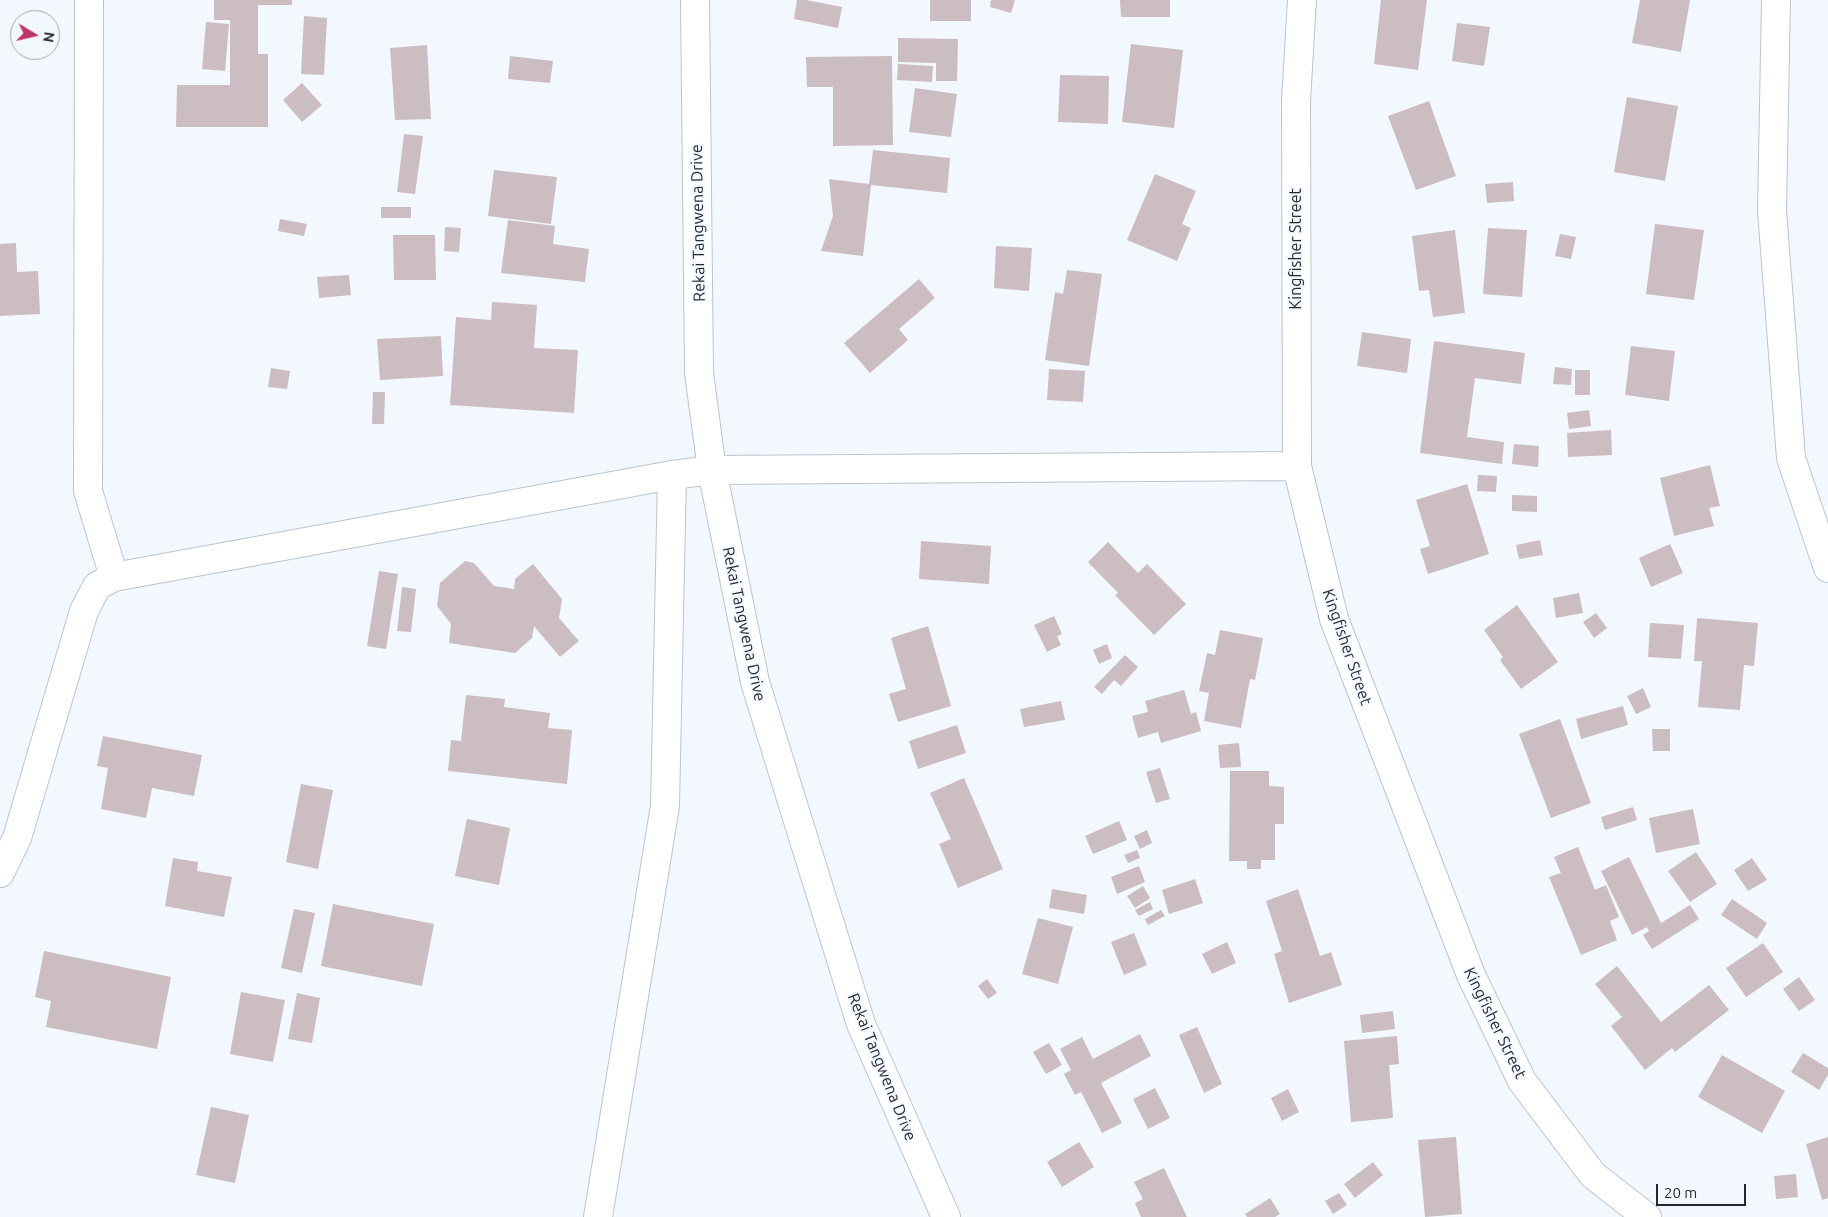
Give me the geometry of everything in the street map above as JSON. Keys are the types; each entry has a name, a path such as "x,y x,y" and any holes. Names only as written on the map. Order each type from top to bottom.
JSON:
{"street":[{"path":"89,0 88,491 114,577"},
{"name":"Rekai Tangwena Drive","path":"695,0 699,373 712,470 755,682 858,1015 946,1217"},
{"name":"Kingfisher Street","path":"1302,0 1296,101 1296,466 1334,619 1471,975 1522,1081 1593,1175 1647,1217"},
{"path":"1776,0 1772,212 1791,458 1828,568"},
{"path":"0,873 17,838 84,611 97,586 114,577 672,475 712,470 1296,466"},
{"path":"598,1217 665,806 672,475"}],"building":[{"path":"214,0 292,0 292,5 258,5 258,54 268,54 268,127 176,127 177,85 230,85 230,20 214,20"},
{"path":"797,0 842,7 838,28 794,19"},
{"path":"930,0 971,0 971,21 930,21"},
{"path":"991,0 1015,0 1011,13 990,7"},
{"path":"1120,0 1170,0 1170,17 1121,17"},
{"path":"1381,0 1427,0 1418,70 1374,64"},
{"path":"1640,0 1690,0 1681,52 1632,43"},
{"path":"304,16 327,18 324,75 301,74"},
{"path":"206,22 229,24 225,71 202,69"},
{"path":"1457,23 1490,27 1484,66 1452,61"},
{"path":"898,38 958,39 957,81 936,81 936,63 898,62"},
{"path":"1131,44 1183,50 1174,128 1122,122"},
{"path":"427,45 431,119 395,120 390,48"},
{"path":"510,56 553,61 550,83 508,79"},
{"path":"892,56 893,145 833,146 833,87 807,87 806,57"},
{"path":"898,64 933,66 932,82 897,80"},
{"path":"1060,75 1109,76 1108,124 1058,122"},
{"path":"302,83 322,105 302,122 283,100"},
{"path":"915,88 957,94 951,137 909,132"},
{"path":"1627,97 1678,106 1665,181 1614,172"},
{"path":"1429,101 1456,176 1416,190 1388,116"},
{"path":"404,134 423,136 415,194 397,192"},
{"path":"873,150 950,158 947,193 871,185 863,256 821,251 833,216 829,179 869,184"},
{"path":"494,170 557,177 551,224 488,216"},
{"path":"1155,174 1196,191 1182,224 1191,228 1177,261 1127,240"},
{"path":"1513,182 1514,201 1487,203 1485,184"},
{"path":"381,207 411,207 411,218 381,218"},
{"path":"280,219 307,224 304,236 278,231"},
{"path":"508,220 555,226 553,244 589,249 585,282 501,273"},
{"path":"1655,224 1704,230 1694,300 1646,294"},
{"path":"445,227 461,228 459,252 444,251"},
{"path":"1488,228 1527,230 1522,297 1483,294"},
{"path":"1455,230 1465,313 1433,317 1429,290 1419,291 1412,236"},
{"path":"1560,234 1576,237 1571,259 1555,256"},
{"path":"393,235 435,235 436,280 394,280"},
{"path":"16,243 17,272 38,271 40,314 0,316 0,244"},
{"path":"996,246 1032,248 1029,291 994,288"},
{"path":"1067,270 1102,274 1089,366 1045,360 1055,292 1063,294"},
{"path":"349,275 351,295 319,298 317,277"},
{"path":"919,279 935,298 899,329 908,340 870,373 844,343"},
{"path":"492,302 537,305 534,348 578,350 574,413 450,405 456,317 491,320"},
{"path":"1362,332 1411,339 1407,373 1357,366"},
{"path":"441,336 443,376 380,380 377,339"},
{"path":"1434,341 1525,353 1521,384 1475,378 1467,437 1504,442 1502,464 1420,453"},
{"path":"1631,346 1675,351 1669,401 1625,395"},
{"path":"1555,367 1572,369 1571,385 1553,384"},
{"path":"271,368 290,371 287,389 268,387"},
{"path":"1049,369 1085,371 1083,402 1047,400"},
{"path":"1575,370 1590,370 1590,395 1575,395"},
{"path":"373,392 385,392 384,424 372,424"},
{"path":"1589,410 1591,426 1569,429 1567,413"},
{"path":"1611,430 1612,455 1568,457 1567,433"},
{"path":"1514,444 1539,446 1538,467 1512,464"},
{"path":"1710,465 1720,506 1709,508 1714,526 1674,536 1660,478"},
{"path":"1478,475 1497,476 1496,492 1477,491"},
{"path":"1467,484 1489,554 1428,574 1420,549 1430,546 1416,500"},
{"path":"1512,495 1537,496 1537,512 1512,511"},
{"path":"1540,540 1543,555 1519,559 1516,545"},
{"path":"921,541 991,546 989,584 919,579"},
{"path":"1108,542 1138,573 1147,564 1186,604 1154,635 1115,595 1118,593 1088,562"},
{"path":"1670,544 1683,573 1651,587 1639,558"},
{"path":"465,561 474,563 494,586 514,589 515,579 533,564 562,599 559,618 579,641 560,657 534,626 532,638 515,653 449,643 451,624 437,606 440,583"},
{"path":"379,571 398,574 386,649 367,646"},
{"path":"402,587 416,589 411,632 397,631"},
{"path":"1579,593 1583,613 1556,618 1553,598"},
{"path":"1517,605 1558,662 1521,689 1500,660 1503,657 1484,630"},
{"path":"1596,613 1607,628 1594,638 1583,622"},
{"path":"1054,616 1062,634 1057,636 1061,645 1047,652 1034,625"},
{"path":"1697,618 1758,623 1754,666 1744,665 1740,710 1698,707 1702,661 1694,661"},
{"path":"1650,623 1684,625 1681,659 1648,657"},
{"path":"928,626 951,706 898,722 889,694 906,689 891,638"},
{"path":"1220,630 1263,638 1255,680 1250,679 1241,728 1204,721 1209,693 1199,691 1207,653 1215,655"},
{"path":"1107,644 1112,658 1099,664 1093,650"},
{"path":"1125,655 1138,667 1121,686 1114,680 1102,694 1094,687"},
{"path":"1643,688 1651,707 1636,714 1627,696"},
{"path":"1184,690 1191,714 1196,712 1201,731 1161,743 1158,732 1138,738 1132,716 1148,712 1145,701"},
{"path":"466,695 505,699 504,707 550,713 548,728 572,730 567,784 448,771 451,740 461,741"},
{"path":"1061,701 1065,720 1024,727 1020,709"},
{"path":"1623,706 1628,725 1581,739 1576,719"},
{"path":"1560,719 1591,803 1551,818 1519,734"},
{"path":"957,725 966,753 918,769 909,741"},
{"path":"1652,729 1670,729 1670,751 1653,751"},
{"path":"103,736 202,755 194,796 152,788 146,818 101,809 108,768 97,766"},
{"path":"1239,743 1241,767 1220,768 1218,745"},
{"path":"1160,768 1170,799 1156,803 1146,772"},
{"path":"1230,771 1269,771 1269,786 1284,787 1284,824 1275,824 1275,860 1261,860 1261,869 1247,869 1247,861 1229,861"},
{"path":"964,778 1003,869 958,888 939,844 951,839 930,793"},
{"path":"301,784 333,790 318,869 286,862"},
{"path":"1633,807 1637,820 1605,830 1601,817"},
{"path":"1693,809 1700,844 1656,853 1649,818"},
{"path":"467,819 510,828 499,885 455,876"},
{"path":"1119,821 1127,840 1093,854 1085,836"},
{"path":"1147,830 1152,843 1140,849 1134,836"},
{"path":"1578,847 1595,890 1606,885 1619,917 1610,921 1617,940 1581,955 1549,877 1561,873 1554,857"},
{"path":"1137,850 1140,858 1128,863 1124,855"},
{"path":"1696,852 1717,884 1690,902 1668,871"},
{"path":"1629,857 1661,923 1690,905 1699,919 1652,949 1643,935 1649,931 1647,927 1632,935 1601,871"},
{"path":"173,858 198,862 197,871 232,877 224,917 165,906"},
{"path":"1752,858 1767,880 1748,891 1734,870"},
{"path":"1139,866 1145,882 1117,894 1111,877"},
{"path":"1195,879 1203,903 1169,914 1162,890"},
{"path":"1143,886 1150,898 1135,908 1127,896"},
{"path":"1052,889 1087,895 1084,914 1049,908"},
{"path":"1298,889 1320,956 1331,952 1342,985 1289,1003 1274,954 1282,951 1266,901"},
{"path":"1732,899 1767,923 1757,939 1721,915"},
{"path":"1150,902 1153,909 1139,916 1135,910"},
{"path":"333,904 434,924 422,986 321,966"},
{"path":"294,909 315,913 302,973 281,968"},
{"path":"1161,910 1165,916 1148,925 1145,919"},
{"path":"1038,918 1073,927 1058,984 1022,974"},
{"path":"1134,933 1147,965 1124,975 1111,942"},
{"path":"1227,942 1236,963 1212,974 1202,954"},
{"path":"1763,943 1783,972 1746,997 1726,968"},
{"path":"44,951 171,977 157,1049 46,1027 51,1001 35,997"},
{"path":"1617,966 1661,1022 1709,985 1729,1010 1675,1052 1672,1048 1645,1070 1611,1026 1622,1017 1595,984"},
{"path":"1799,977 1815,1000 1799,1011 1783,989"},
{"path":"987,979 997,993 988,999 978,986"},
{"path":"241,992 285,1000 273,1062 230,1054"},
{"path":"297,993 320,998 312,1043 288,1039"},
{"path":"1393,1011 1395,1029 1362,1033 1360,1015"},
{"path":"1197,1027 1222,1084 1204,1093 1179,1035"},
{"path":"1140,1034 1151,1056 1101,1083 1122,1123 1102,1133 1081,1092 1075,1095 1064,1074 1071,1070 1060,1049 1082,1037 1093,1059"},
{"path":"1397,1036 1399,1064 1389,1065 1393,1118 1351,1122 1344,1041"},
{"path":"1049,1043 1062,1065 1046,1074 1033,1052"},
{"path":"1803,1053 1828,1068 1828,1075 1819,1090 1791,1072"},
{"path":"1722,1055 1785,1091 1762,1133 1698,1097"},
{"path":"1155,1088 1170,1118 1148,1129 1133,1099"},
{"path":"1288,1089 1299,1112 1282,1121 1271,1098"},
{"path":"211,1107 249,1115 235,1183 196,1175"},
{"path":"1456,1137 1462,1214 1425,1217 1418,1140"},
{"path":"1828,1137 1828,1198 1822,1200 1806,1144"},
{"path":"1079,1142 1094,1167 1062,1187 1047,1162"},
{"path":"1373,1162 1383,1175 1355,1198 1344,1184"},
{"path":"1164,1168 1187,1217 1141,1217 1135,1203 1143,1199 1134,1182"},
{"path":"1796,1174 1798,1197 1776,1199 1774,1176"},
{"path":"1339,1193 1347,1205 1333,1214 1325,1201"},
{"path":"1270,1198 1280,1214 1275,1217 1247,1217 1245,1214"}]}
